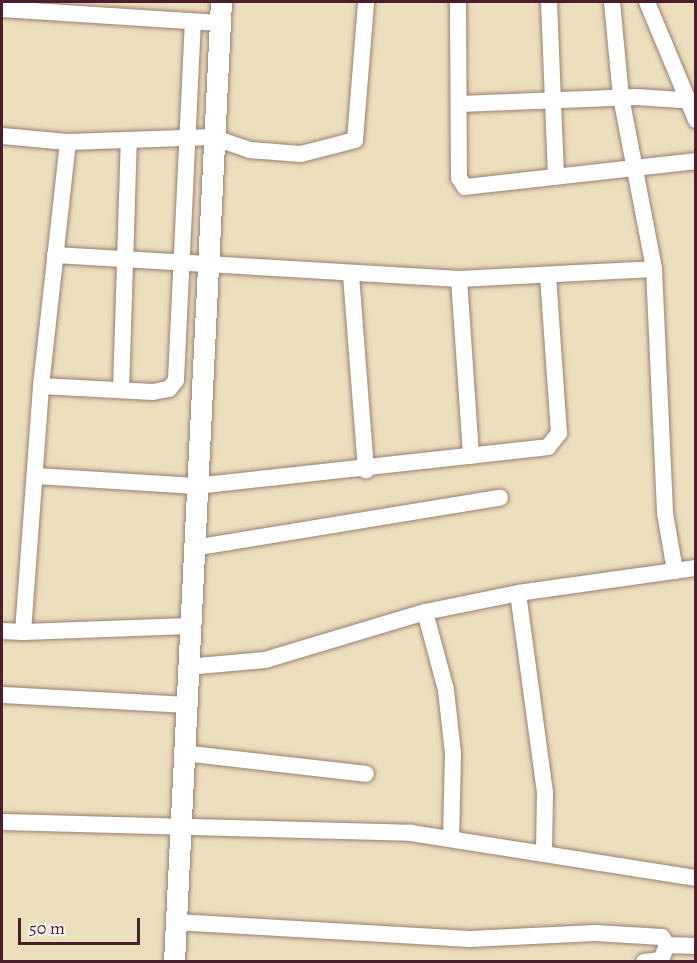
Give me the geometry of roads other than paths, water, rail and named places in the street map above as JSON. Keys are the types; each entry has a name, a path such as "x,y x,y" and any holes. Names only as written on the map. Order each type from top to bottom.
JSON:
{"street":[{"path":"174,962 183,831 183,753 212,137 221,2"},
{"path":"2,136 68,142 212,137 250,150 301,154 355,140 366,2"},
{"path":"458,2 459,178 465,187 696,161"},
{"path":"549,2 550,99 556,177"},
{"path":"612,2 621,97 637,166 654,269 664,502 675,571"},
{"path":"647,2 692,103 696,120"},
{"path":"2,9 220,23"},
{"path":"41,386 153,392 169,388 176,380 193,22"},
{"path":"460,104 621,97 692,103"},
{"path":"121,390 129,140"},
{"path":"23,632 41,386 68,142"},
{"path":"55,255 351,275 459,279 654,269"},
{"path":"351,275 366,470"},
{"path":"36,476 196,486 366,470 555,444 548,275"},
{"path":"459,279 471,456"},
{"path":"193,548 500,498"},
{"path":"187,667 265,660 424,612 518,593 696,568"},
{"path":"518,593 545,793 544,853"},
{"path":"424,612 446,690 453,753 451,837"},
{"path":"2,631 189,626"},
{"path":"2,695 186,705"},
{"path":"183,753 366,774"},
{"path":"2,822 183,831 451,837 696,878"},
{"path":"175,922 459,938 595,933 662,937 667,945"},
{"path":"667,945 696,946"},
{"path":"644,962 661,960 667,945"}]}
